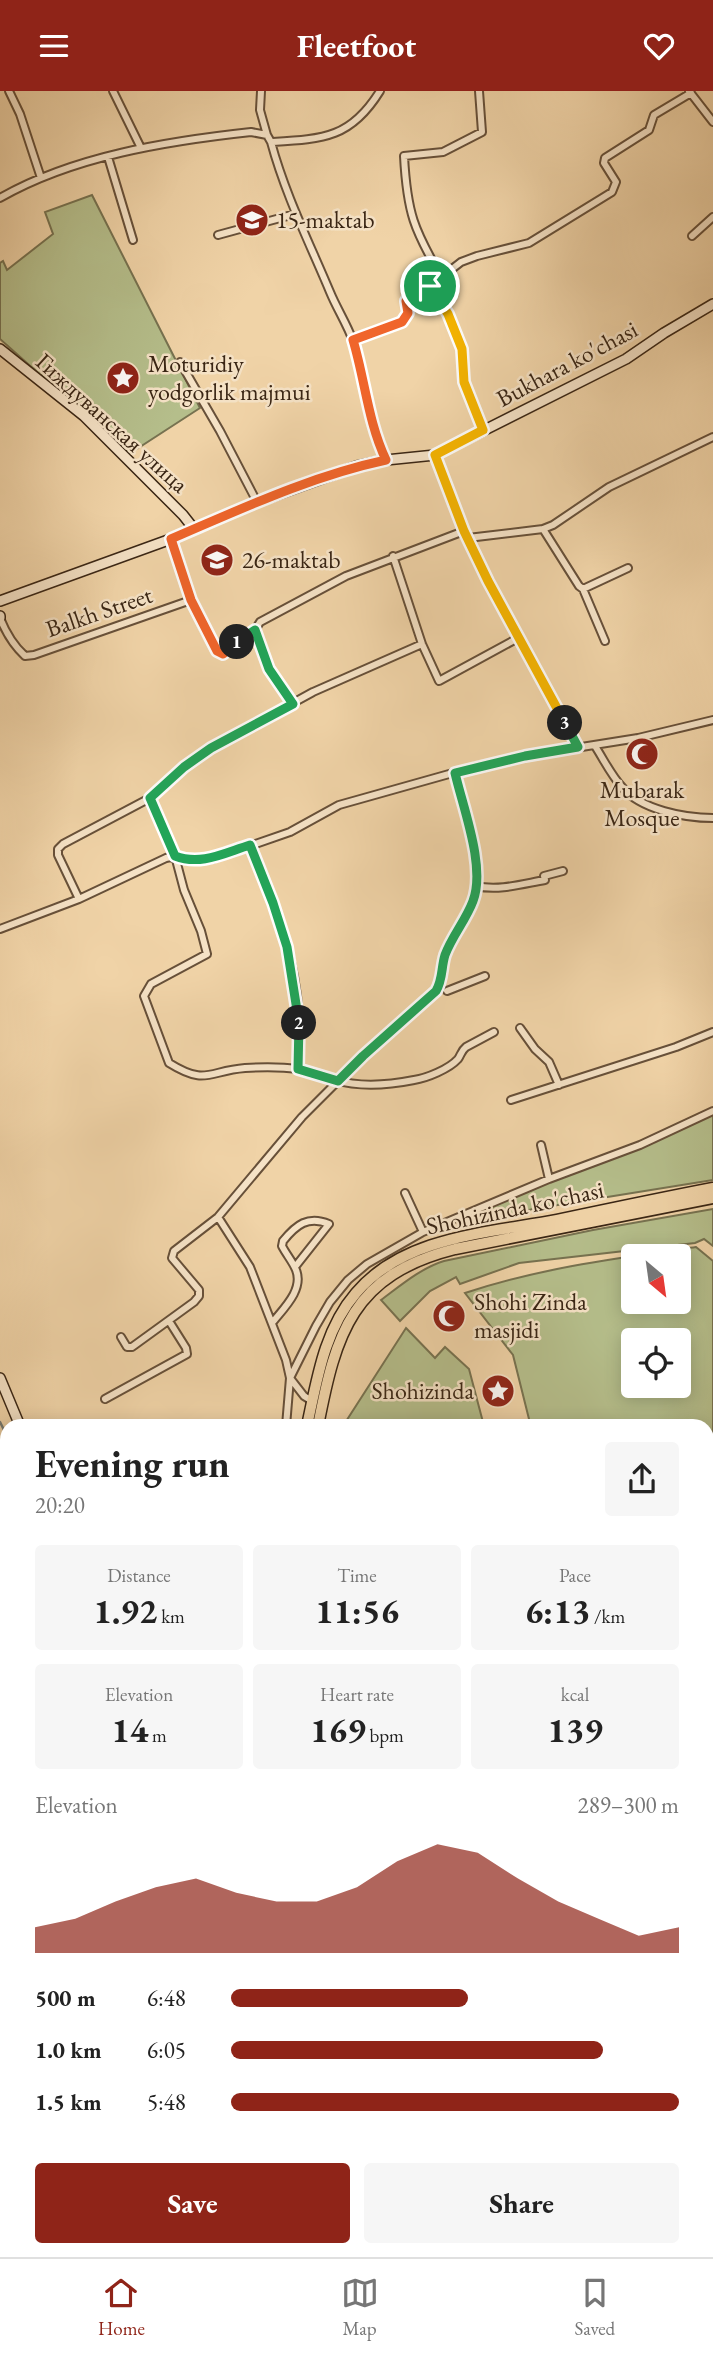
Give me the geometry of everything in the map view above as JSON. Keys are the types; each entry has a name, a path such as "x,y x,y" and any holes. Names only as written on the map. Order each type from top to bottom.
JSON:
{"main road":[{"name":"Shohizinda ko'chasi","path":"308,1419 328,1342 340,1316 376,1273 401,1259 453,1239 713,1188"},
{"name":"Shohizinda ko'chasi","path":"319,1419 330,1368 342,1334 361,1303 388,1278 421,1261 455,1249 713,1198"}],"street":[{"path":"9,91 20,114 41,178"},
{"path":"113,91 141,148"},
{"path":"261,91 260,110 276,164 295,214 353,340 363,373 376,440 386,460"},
{"path":"271,142 328,136 342,131 363,116 380,91"},
{"path":"442,278 419,239 411,219 404,156 443,152 482,132 479,91"},
{"path":"353,340 402,322 408,313 408,298 442,278 461,262 529,243 612,192 616,182 604,163 605,158 649,130 654,115 690,92 713,122"},
{"path":"0,198 41,178 141,148 251,132 267,135"},
{"path":"108,157 133,240"},
{"path":"218,235 295,214"},
{"path":"692,236 713,217"},
{"path":"430,286 448,314 462,349 464,382 483,430"},
{"name":"Bukhara ko'chasi","path":"0,601 171,539 257,502 357,466 435,455 626,359 713,304"},
{"name":"Гиждуванская улица","path":"0,349 84,417 194,529"},
{"path":"180,362 257,502"},
{"path":"468,538 543,529 553,525 609,487 713,437"},
{"path":"435,455 464,531 518,638 578,747"},
{"path":"543,529 583,589 605,641"},
{"path":"171,539 191,600 212,643 223,654 255,630 260,622 315,590 393,556 464,531"},
{"path":"393,556 422,644 439,681 518,638"},
{"path":"583,589 628,568"},
{"name":"Balkh Street","path":"0,617 6,632 25,656 191,600"},
{"path":"255,630 269,669 293,704"},
{"path":"79,899 58,855 58,849 63,844 150,798 184,767 211,748 326,687 422,644"},
{"path":"0,929 79,899 150,865 175,856 189,862 212,859 290,832 339,805 525,756 595,746 713,720"},
{"path":"595,746 623,789 642,803 672,812 713,818"},
{"path":"121,1337 130,1347 169,1321 199,1296 199,1290 172,1255 218,1217 302,1117 363,1056 436,991 442,982 446,953 473,901 476,886 475,860 455,773"},
{"path":"150,798 175,856 207,954 151,984 144,996 169,1063 197,1077 245,1068 298,1069 338,1081 374,1085 415,1080 443,1069 459,1058 462,1049 494,1032"},
{"path":"250,845 273,903 292,969 299,1015 298,1069"},
{"path":"476,886 491,889 514,886 545,880 544,876 563,871"},
{"path":"447,991 485,977"},
{"path":"520,1028 535,1049 549,1062 559,1085"},
{"path":"511,1100 676,1047 713,1032"},
{"path":"290,1378 330,1301 348,1280 367,1264 423,1232 549,1179 640,1145 713,1111"},
{"path":"541,1145 549,1179"},
{"path":"405,1193 423,1232"},
{"path":"218,1217 250,1267 286,1360 290,1378 287,1419"},
{"path":"271,1323 297,1289 299,1278 282,1246 283,1241 308,1219 329,1224 295,1267"},
{"path":"105,1399 187,1354 169,1321"},
{"path":"0,1378 17,1419"},
{"path":"290,1378 304,1396 312,1401"}],"green space":[{"path":"92,195 200,408 129,454 0,339 0,263 3,261 7,270 53,234 45,212"},
{"path":"713,1115 713,1180 533,1209 472,1224 468,1213"},
{"path":"713,1209 713,1246 704,1239 686,1244 621,1244 621,1251 519,1263 460,1284 456,1277 430,1291 400,1321 381,1300 419,1273 444,1261 593,1230"},
{"path":"696,1247 713,1261 713,1419 529,1419 513,1355 465,1293 550,1270 621,1258 621,1314 691,1314 691,1248"},
{"path":"406,1328 435,1358 445,1347 469,1369 482,1419 348,1419"}],"place":[{"name":"15-maktab","path":"252,220"},
{"name":"Moturidiy yodgorlik majmui","path":"123,378"},
{"name":"26-maktab","path":"217,560"},
{"name":"Mubarak Mosque","path":"642,754"},
{"name":"Shohi Zinda masjidi","path":"449,1316"},
{"name":"Shohizinda","path":"498,1391"}],"route":[{"path":"430,286 448,314 462,349 464,382 483,430 435,455 464,531 488,581 578,747 525,756 455,773 475,863 476,886 473,901 446,953 442,982 436,991 338,1081 312,1071 298,1069 299,1015 292,969 273,903 250,845 212,859 189,862 175,856 150,798 184,767 211,748 293,704 269,669 255,630 223,654 217,651 191,600 171,539 257,502 357,466 386,460 376,440 363,373 353,340 402,322 408,313 408,298 430,286"}]}
